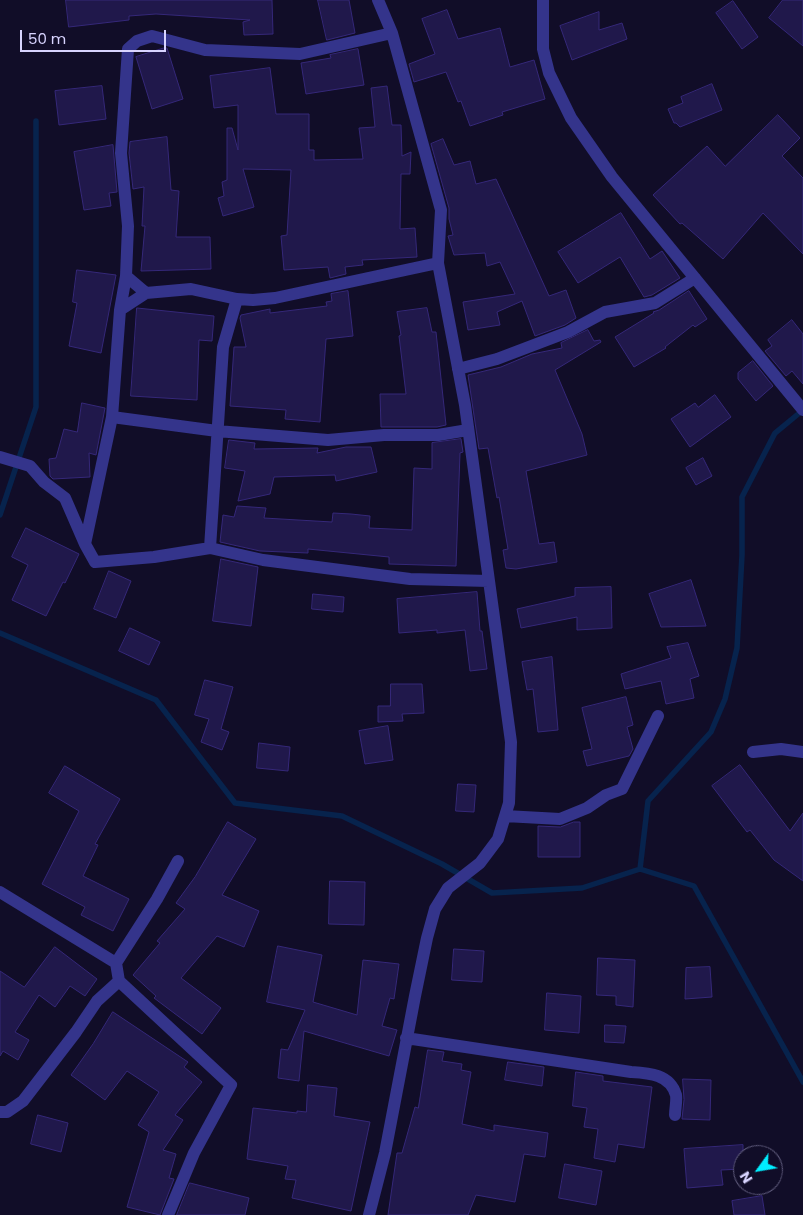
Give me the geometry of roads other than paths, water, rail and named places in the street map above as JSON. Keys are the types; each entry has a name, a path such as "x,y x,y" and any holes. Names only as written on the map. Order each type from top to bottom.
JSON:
{"street":[{"path":"369,1215 384,1153 427,938 435,909 448,888 480,864 498,838 510,803 511,742 468,430 438,263 441,210 392,33 378,0"},
{"path":"543,0 543,49 549,73 571,118 612,177 801,407"},
{"path":"85,544 112,417 120,310 126,276 128,226 121,153 128,49 138,41 152,36 205,50 300,54 392,33"},
{"path":"120,310 146,293 191,289 237,299 275,298 438,263"},
{"path":"126,276 146,293"},
{"path":"458,369 497,359 568,332 605,312 655,303 695,278"},
{"path":"210,548 223,347 237,299"},
{"path":"112,417 217,431 328,440 384,435 438,434 468,430"},
{"path":"0,457 30,466 44,482 65,498 95,562 154,557 210,548 264,560 410,579 489,581"},
{"path":"505,816 560,819 587,808 606,795 622,789 658,716"},
{"path":"753,752 782,749 803,752"},
{"path":"168,1215 194,1153 231,1085 119,981 116,963 178,861"},
{"path":"0,892 116,963"},
{"path":"0,1112 7,1112 24,1102 97,1001 119,981"},
{"path":"406,1038 657,1074 669,1083 676,1096 675,1115"}],"waterway":[{"path":"0,515 36,407 36,121"},
{"path":"640,869 648,801 711,732 725,699 737,648 742,555 742,497 775,433 803,410"},
{"path":"0,633 156,700 235,803 342,816 442,864 492,893 582,888 640,869 694,886 803,1082"}]}
